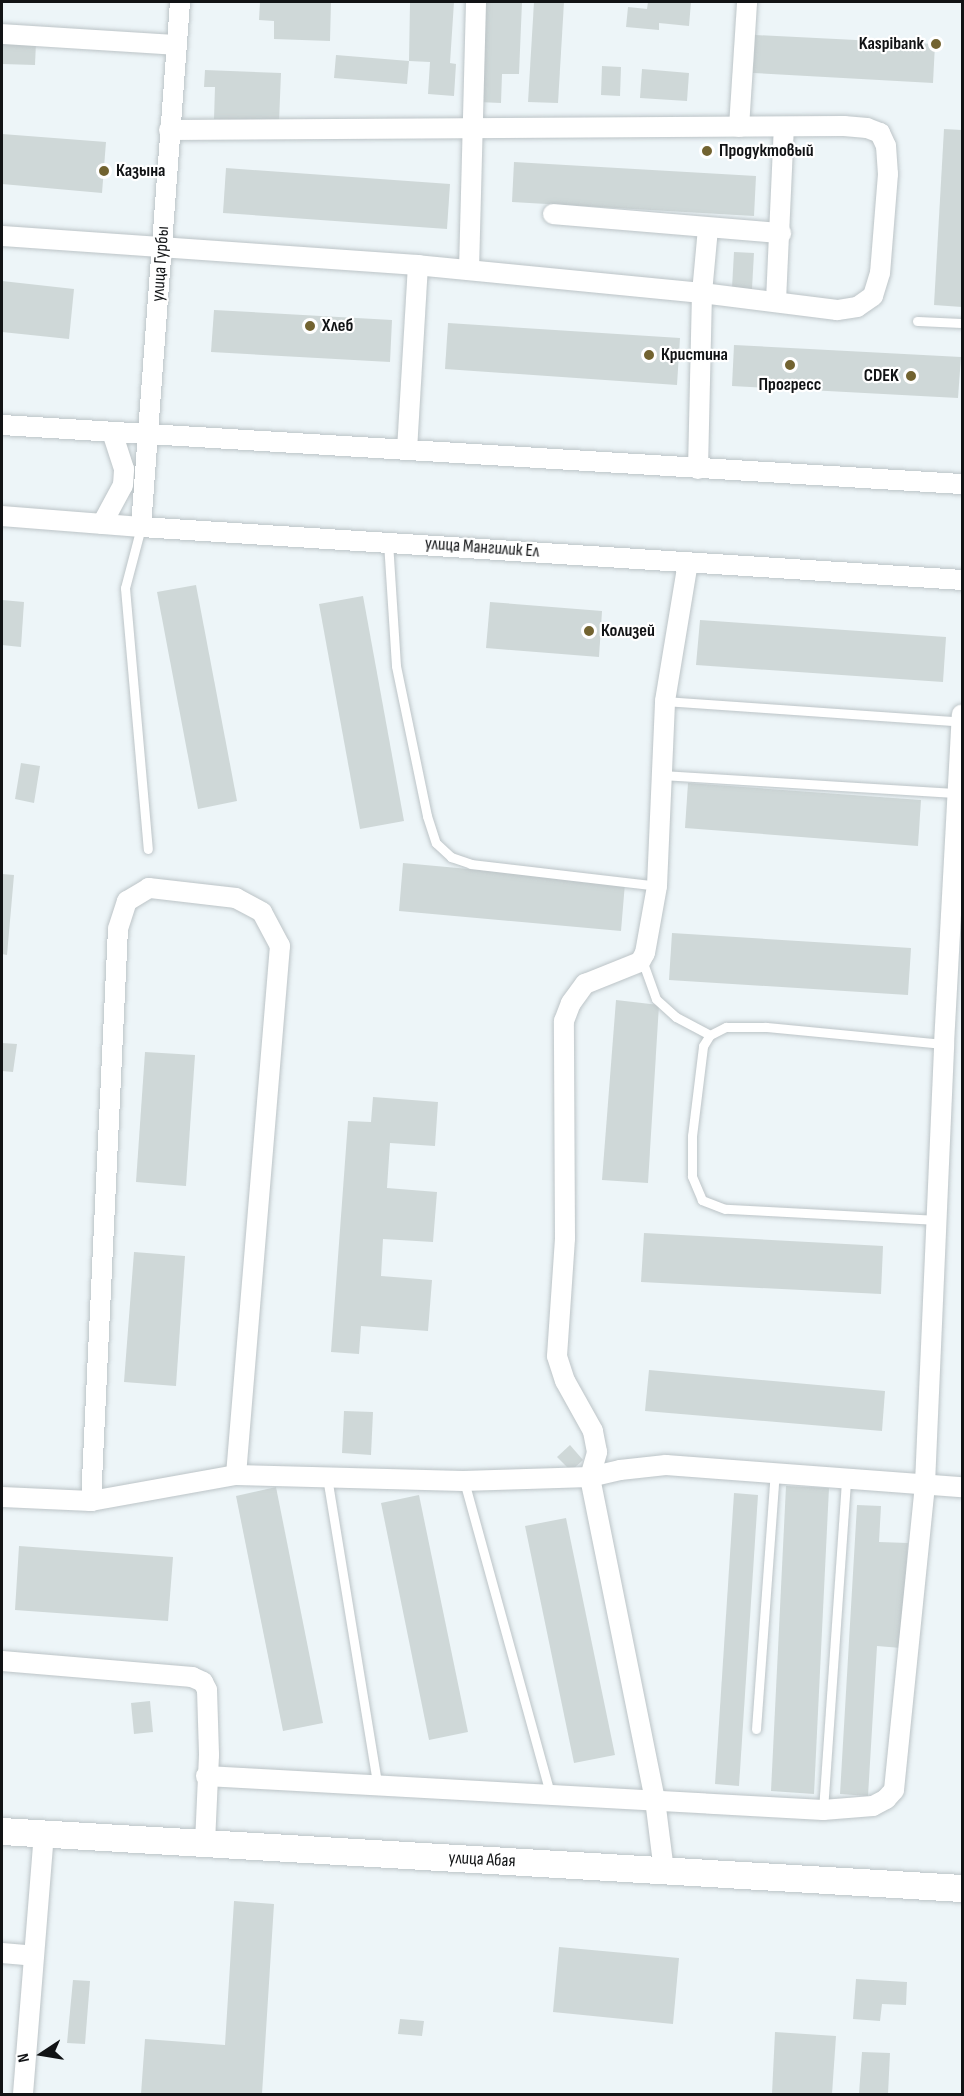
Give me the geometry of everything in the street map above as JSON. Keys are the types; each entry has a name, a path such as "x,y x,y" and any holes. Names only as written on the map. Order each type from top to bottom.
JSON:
{"street":[{"name":"улица Гурбы","path":"141,527 180,2"},
{"path":"469,270 476,2"},
{"path":"739,127 747,2"},
{"path":"2,34 177,45"},
{"path":"2,236 418,265 702,293 837,310 857,307 873,296 880,273 888,174 886,146 880,133 867,128 844,126 169,130"},
{"path":"776,301 781,233 784,128"},
{"path":"553,214 781,233"},
{"path":"698,469 702,293 708,228"},
{"path":"407,449 418,265"},
{"path":"2,425 963,484"},
{"path":"102,524 123,485 124,477 121,451 112,432"},
{"name":"улица Мангилик Ел","path":"2,516 963,580"},
{"path":"664,1871 655,1800 590,1477 597,1452 593,1431 565,1382 557,1356 565,1238 564,1021 571,1003 585,984 642,960 657,886 664,701 688,562"},
{"path":"206,1776 824,1809 873,1806 886,1799 894,1790 925,1484 944,1044 963,714"},
{"path":"90,1501 118,929 127,901 149,888 236,898 262,912 280,946 236,1475"},
{"path":"2,1497 90,1501 236,1475 464,1481 590,1477 620,1470 666,1466 963,1487"},
{"path":"2,1661 192,1677 203,1682 207,1690 209,1755 206,1776 205,1843"},
{"name":"улица Абая","path":"2,1831 963,1888"},
{"path":"23,2094 44,1833"},
{"path":"2,1953 34,1956"}],"lane":[{"path":"917,321 963,323"},
{"path":"141,527 125,588 148,849"},
{"path":"387,542 396,666 427,816 436,843 451,857 471,864 657,886"},
{"path":"664,701 962,722"},
{"path":"662,775 958,793"},
{"path":"642,960 656,999 676,1017 710,1035"},
{"path":"938,1220 725,1209 702,1200 692,1176 692,1136 697,1078 703,1046 710,1035 726,1027 766,1027 944,1044"},
{"path":"756,1729 775,1473"},
{"path":"327,1477 377,1784"},
{"path":"824,1809 846,1478"},
{"path":"464,1481 550,1794"}],"building":[{"path":"260,2 331,2 330,41 274,39 274,21 259,20"},
{"path":"410,2 454,2 450,63 456,64 454,96 428,94 430,62 409,61"},
{"path":"482,2 522,2 519,74 502,74 501,103 478,102"},
{"path":"534,2 564,2 558,103 528,102"},
{"path":"648,2 691,2 689,26 659,23 659,30 626,27 628,7 647,9"},
{"path":"755,35 935,44 933,83 753,73"},
{"path":"2,41 36,42 35,65 2,64"},
{"path":"336,55 409,61 407,84 334,78"},
{"path":"602,66 621,67 620,96 601,95"},
{"path":"642,69 689,73 687,101 640,98"},
{"path":"205,70 281,73 279,122 214,119 215,87 204,87"},
{"path":"944,129 962,130 962,307 934,305"},
{"path":"2,134 106,142 102,193 2,184"},
{"path":"514,162 756,176 754,216 512,202"},
{"path":"226,168 450,184 447,229 223,213"},
{"path":"734,252 754,253 752,289 732,288"},
{"path":"2,281 74,289 69,339 2,332"},
{"path":"214,310 392,320 390,362 211,352"},
{"path":"448,323 680,338 677,385 445,369"},
{"path":"734,345 961,357 958,398 732,386"},
{"path":"196,585 237,801 198,809 157,592"},
{"path":"363,596 404,821 360,829 319,604"},
{"path":"2,600 24,602 21,647 2,645"},
{"path":"490,602 602,611 599,657 486,648"},
{"path":"700,620 946,637 943,682 696,665"},
{"path":"21,763 40,766 34,803 15,799"},
{"path":"688,783 921,800 918,846 685,828"},
{"path":"403,863 625,883 621,931 399,911"},
{"path":"2,874 14,875 7,955 2,954"},
{"path":"672,933 911,948 908,995 669,980"},
{"path":"616,1000 659,1005 648,1183 602,1180"},
{"path":"2,1043 17,1044 13,1072 2,1071"},
{"path":"145,1052 195,1055 186,1186 136,1182"},
{"path":"373,1097 438,1102 435,1146 390,1143 387,1188 437,1192 433,1242 383,1239 381,1276 432,1280 428,1331 361,1326 359,1354 331,1352 348,1121 371,1122"},
{"path":"644,1233 883,1246 881,1294 641,1282"},
{"path":"134,1252 185,1256 176,1386 124,1382"},
{"path":"649,1370 885,1391 882,1431 645,1411"},
{"path":"344,1411 373,1412 371,1455 342,1453"},
{"path":"570,1445 583,1460 571,1471 557,1457"},
{"path":"786,1486 829,1488 814,1794 771,1791"},
{"path":"276,1487 323,1723 283,1731 236,1496"},
{"path":"734,1493 758,1495 739,1786 715,1784"},
{"path":"419,1495 468,1732 429,1740 381,1503"},
{"path":"857,1505 881,1506 879,1542 908,1543 901,1648 877,1646 868,1796 840,1794"},
{"path":"566,1518 615,1755 574,1763 525,1526"},
{"path":"19,1546 173,1557 168,1621 15,1610"},
{"path":"150,1701 153,1732 134,1734 131,1703"},
{"path":"234,1901 274,1904 262,2094 141,2094 145,2039 225,2045"},
{"path":"559,1947 679,1958 673,2024 553,2012"},
{"path":"856,1979 907,1982 906,2005 882,2004 880,2021 853,2019"},
{"path":"73,1980 90,1981 85,2044 67,2043"},
{"path":"400,2019 424,2021 422,2036 398,2034"},
{"path":"775,2032 836,2036 832,2094 772,2094"},
{"path":"862,2052 890,2053 888,2094 859,2094"}],"place":[{"name":"Kaspibank","path":"936,44"},
{"name":"Продуктовый","path":"707,151"},
{"name":"Казына","path":"104,171"},
{"name":"Хлеб","path":"310,326"},
{"name":"Кристина","path":"649,355"},
{"name":"Прогресс","path":"790,365"},
{"name":"CDEK","path":"911,376"},
{"name":"Колизей","path":"589,631"}]}
